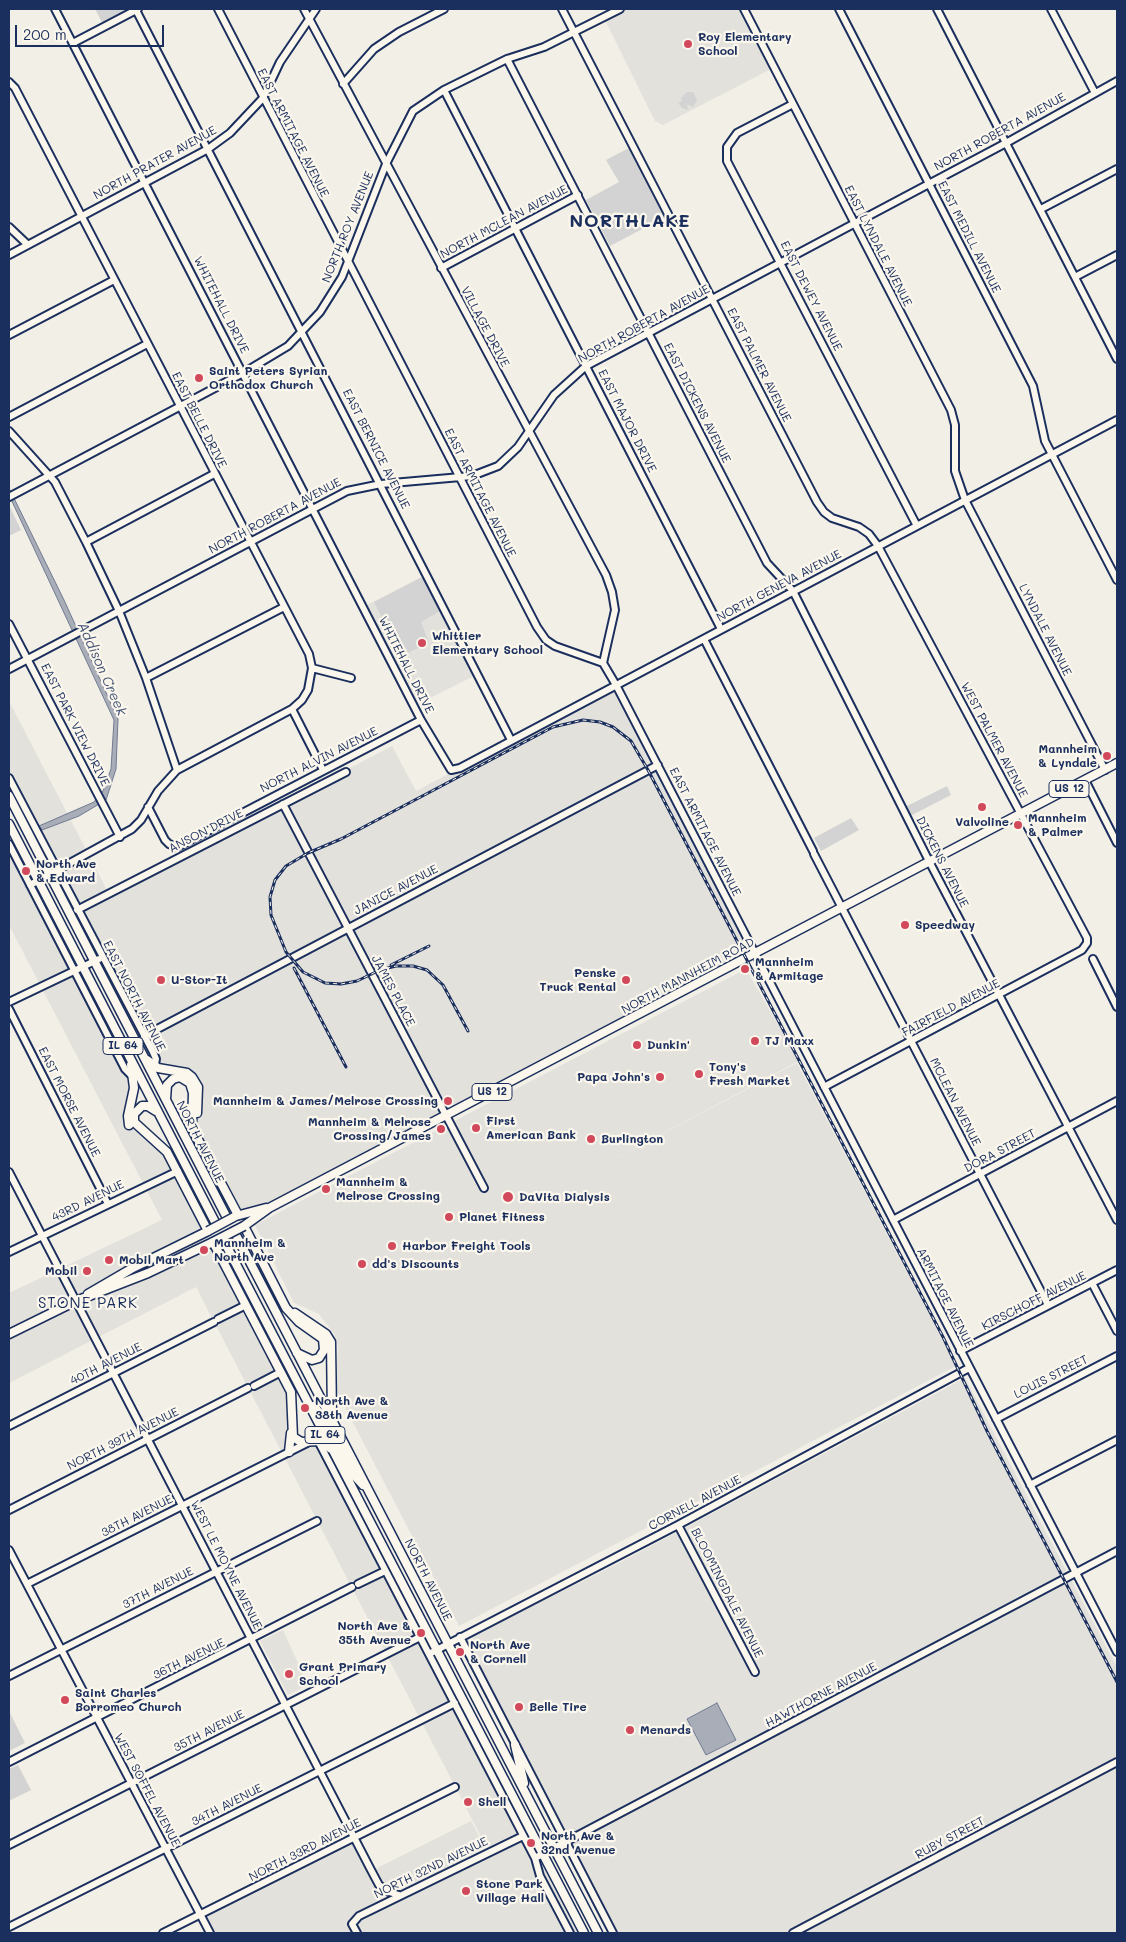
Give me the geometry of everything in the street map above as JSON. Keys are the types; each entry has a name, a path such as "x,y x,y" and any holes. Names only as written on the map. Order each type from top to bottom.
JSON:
{"main road":[{"name":"NORTH MANNHEIM ROAD","path":"76,1301 148,1273 244,1226 269,1208 930,863 1117,763"},
{"name":"EAST NORTH AVENUE","path":"9,787 11,800 33,844 53,873 98,960 154,1078"},
{"name":"IL 64","path":"11,828 158,1112"},
{"path":"142,1055 154,1066 187,1073 196,1082 199,1094 196,1123 200,1142"},
{"path":"128,1056 134,1088 128,1116 129,1124 135,1131 162,1146"},
{"path":"166,1101 167,1085 173,1079 180,1077 190,1083 193,1092 192,1124 238,1215"},
{"name":"NORTH AVENUE","path":"154,1078 226,1216"},
{"path":"158,1112 148,1106 142,1106 136,1109 133,1118 136,1126 162,1146 178,1171 208,1231"},
{"name":"NORTH AVENUE","path":"158,1112 215,1222"},
{"name":"NORTH MANNHEIM ROAD","path":"9,1334 76,1301 131,1269 238,1215 269,1208"},
{"path":"244,1226 286,1308 299,1322 323,1340 324,1350 319,1358 312,1360 297,1353"},
{"name":"NORTH AVENUE","path":"237,1237 598,1933"},
{"path":"213,1242 293,1398 289,1452"},
{"name":"NORTH AVENUE","path":"225,1243 584,1933"},
{"path":"286,1308 326,1334 331,1342 330,1406 333,1422"},
{"path":"303,1393 326,1422 353,1474 368,1490"},
{"path":"315,1439 317,1431 316,1418"},
{"path":"291,1428 292,1434 297,1440 315,1439 332,1450"},
{"path":"515,1745 530,1802"},
{"path":"486,1770 492,1765 490,1754"},
{"path":"506,1803 517,1805"}],"street":[{"name":"WHITEHALL DRIVE","path":"55,9 421,720 451,770"},
{"name":"EAST ARMITAGE AVENUE","path":"218,9 537,627 546,640 570,653 603,663 658,765 754,954"},
{"name":"VILLAGE DRIVE","path":"304,9 440,268 606,575 612,592 615,610 603,663"},
{"name":"NORTH PRATER AVENUE","path":"9,254 208,149 230,133 263,98 280,62 316,9"},
{"path":"343,84 368,55 388,39 444,9"},
{"name":"EAST PALMER AVENUE","path":"562,9 816,502 832,518 859,527 870,534 878,546"},
{"name":"NORTH ROY AVENUE","path":"9,497 244,373 280,352 303,332 333,294 386,164 413,110 444,90 507,59 544,47 620,9"},
{"name":"EAST LYNDALE AVENUE","path":"744,9 950,410 955,425 955,471 965,500"},
{"name":"EAST MEDILL AVENUE","path":"839,9 1033,386 1042,430 1052,454 1117,580"},
{"path":"937,9 1117,359"},
{"path":"1051,9 1095,93"},
{"path":"73,44 137,10"},
{"name":"EAST BERNICE AVENUE","path":"137,10 511,740"},
{"name":"EAST DICKENS AVENUE","path":"507,59 767,563 793,592"},
{"name":"NORTH ROBERTA AVENUE","path":"9,669 347,491 381,484 459,477 488,471 498,466 518,447 554,395 586,366 1006,143 1117,81"},
{"name":"EAST BELLE DRIVE","path":"9,82 15,88 309,654 312,668"},
{"name":"EAST MAJOR DRIVE","path":"444,90 721,629"},
{"name":"EAST DEWEY AVENUE","path":"792,104 737,133 727,147 730,167 917,526"},
{"path":"1041,210 1117,169"},
{"name":"NORTH MCLEAN AVENUE","path":"440,268 578,195"},
{"path":"9,226 28,245"},
{"path":"1075,277 1117,255"},
{"path":"9,336 114,280"},
{"path":"9,417 147,344"},
{"name":"NORTH GENEVA AVENUE","path":"451,770 460,768 1117,420"},
{"path":"9,431 49,476 86,542 119,610 146,678 176,770"},
{"path":"86,542 214,474"},
{"name":"LYNDALE AVENUE","path":"965,500 1104,770"},
{"name":"WEST PALMER AVENUE","path":"878,546 1087,938 1086,946"},
{"name":"DICKENS AVENUE","path":"793,592 930,863 1117,1220"},
{"path":"146,678 284,607"},
{"name":"EAST PARK VIEW DRIVE","path":"9,624 120,838"},
{"path":"704,638 842,908"},
{"path":"30,885 120,838 132,829 148,808 161,786 176,770 292,709 302,700 308,690 312,668 351,678"},
{"path":"292,709 323,770"},
{"name":"NORTH ALVIN AVENUE","path":"148,808 165,840 173,847 181,845 421,720"},
{"name":"JANICE AVENUE","path":"144,1036 658,765"},
{"name":"ANSON DRIVE","path":"78,910 346,772"},
{"name":"EAST NORTH AVENUE","path":"9,778 53,873 78,910 98,960 156,1059 154,1078"},
{"path":"1085,780 1117,843"},
{"name":"JAMES PLACE","path":"283,804 484,1188"},
{"path":"9,844 125,1069 132,1078 143,1084"},
{"name":"MCLEAN AVENUE","path":"842,908 1048,1306"},
{"name":"FAIRFIELD AVENUE","path":"824,1087 999,995 1082,950 1086,946"},
{"name":"ARMITAGE AVENUE","path":"754,954 1117,1652"},
{"path":"1093,959 1117,1007"},
{"path":"9,1002 98,960"},
{"name":"EAST MORSE AVENUE","path":"9,1009 108,1204"},
{"name":"DORA STREET","path":"893,1220 1117,1101"},
{"name":"43RD AVENUE","path":"9,1252 178,1171"},
{"name":"WEST LE MOYNE AVENUE","path":"9,1172 379,1885 389,1892 399,1895"},
{"name":"KIRSCHOFF AVENUE","path":"960,1351 1117,1270"},
{"path":"1092,1283 1117,1331"},
{"name":"40TH AVENUE","path":"9,1426 246,1305"},
{"name":"LOUIS STREET","path":"996,1419 1117,1356"},
{"name":"CORNELL AVENUE","path":"429,1654 678,1525 969,1368"},
{"name":"NORTH 39TH AVENUE","path":"9,1510 281,1372"},
{"path":"315,1439 429,1654 486,1770 506,1803 534,1858 540,1876 570,1933"},
{"name":"38TH AVENUE","path":"27,1584 315,1439"},
{"path":"1030,1485 1117,1440"},
{"name":"37TH AVENUE","path":"9,1676 317,1521"},
{"name":"BLOOMINGDALE AVENUE","path":"678,1525 755,1672"},
{"name":"WEST SOFFEL AVENUE","path":"9,1550 210,1933"},
{"name":"HAWTHORNE AVENUE","path":"534,1858 1117,1551"},
{"name":"36TH AVENUE","path":"9,1762 386,1571"},
{"name":"35TH AVENUE","path":"9,1845 420,1637"},
{"path":"460,1637 613,1933"},
{"name":"34TH AVENUE","path":"9,1927 454,1703"},
{"name":"RUBY STREET","path":"793,1933 1117,1762"},
{"name":"NORTH 33RD AVENUE","path":"163,1933 456,1787"},
{"name":"NORTH 32ND AVENUE","path":"357,1933 352,1924 359,1916 399,1895 410,1893 523,1836"}],"shaded area":[{"path":"95,9 132,9 103,24"},
{"name":"Roy Elementary School","path":"626,9 741,9 771,69 663,125 655,121 605,20"},
{"path":"687,92 693,92 697,100 693,107 687,104 688,110 682,108 678,103 682,101 681,98"},
{"path":"629,148 665,217 610,246 586,200 619,182 606,160"},
{"path":"9,488 64,600 118,719 116,769 106,800 79,816 42,830 39,826 94,802 103,791 111,769 114,720 9,495"},
{"path":"9,505 21,530 9,536"},
{"name":"Whittier Elementary School","path":"424,576 476,675 418,704 367,605"},
{"path":"424,576 442,610 421,622 429,643 401,656 374,602"},
{"path":"616,685 754,954 242,1222 200,1143 196,1123 196,1082 158,1068 156,1059 78,911 69,912 9,796 9,701 109,894 392,746 416,791"},
{"path":"947,786 951,795 910,816 905,807"},
{"path":"851,818 859,830 821,851 814,838"},
{"path":"9,844 132,1078 131,1128 163,1146 291,1392 289,1451 319,1441 523,1836 489,1852 196,1287 9,1383 9,1293 162,1220 9,925"},
{"path":"746,969 799,1061 546,1195 797,1063 956,1366 459,1626 336,1390 338,1346 334,1334 319,1314 294,1303 255,1225"},
{"path":"965,1378 1117,1667 1117,1933 611,1933 464,1640 619,1563"},
{"name":"Grant Primary School","path":"283,1630 308,1685 288,1695 260,1641"},
{"path":"717,1703 736,1740 706,1755 687,1719"},
{"path":"9,1711 25,1743 9,1751"},
{"path":"18,1765 31,1790 9,1801 9,1769"},
{"path":"471,1821 490,1856 529,1837 580,1933 213,1933 204,1918 352,1841 369,1872"}],"railway":[{"path":"468,1031 443,985 427,970 413,966 396,966 380,970 357,981 341,984 325,983 303,972 286,952 271,915 270,897 275,880 286,866 308,853 341,839 553,727 583,720 600,722 613,727 631,741 648,770 943,1337 987,1431 1117,1682"},
{"path":"391,965 429,946"},
{"path":"294,968 346,1067"}],"place":[{"name":"Roy Elementary School","path":"688,44"},
{"name":"Saint Peters Syrian Orthodox Church","path":"199,378"},
{"name":"Whittier Elementary School","path":"422,643"},
{"name":"Mannheim & Lyndale","path":"1107,756"},
{"name":"Valvoline","path":"982,807"},
{"name":"Mannheim & Palmer","path":"1018,825"},
{"name":"North Ave & Edward","path":"26,871"},
{"name":"Speedway","path":"905,925"},
{"name":"Mannheim & Armitage","path":"745,969"},
{"name":"U-Stor-It","path":"161,980"},
{"name":"Penske Truck Rental","path":"626,980"},
{"name":"TJ Maxx","path":"755,1041"},
{"name":"Dunkin'","path":"637,1045"},
{"name":"Tony's Fresh Market","path":"699,1074"},
{"name":"Papa John's","path":"660,1077"},
{"name":"Mannheim & James/Melrose Crossing","path":"448,1101"},
{"name":"First American Bank","path":"476,1128"},
{"name":"Mannheim & Melrose Crossing/James","path":"441,1129"},
{"name":"Burlington","path":"591,1139"},
{"name":"Mannheim & Melrose Crossing","path":"326,1189"},
{"name":"DaVita Dialysis","path":"508,1197"},
{"name":"Planet Fitness","path":"449,1217"},
{"name":"Harbor Freight Tools","path":"392,1246"},
{"name":"Mannheim & North Ave","path":"204,1250"},
{"name":"Mobil Mart","path":"109,1260"},
{"name":"dd's Discounts","path":"362,1264"},
{"name":"Mobil","path":"87,1271"},
{"name":"North Ave & 38th Avenue","path":"305,1408"},
{"name":"North Ave & 35th Avenue","path":"421,1633"},
{"name":"North Ave & Cornell","path":"460,1652"},
{"name":"Grant Primary School","path":"289,1674"},
{"name":"Saint Charles Borromeo Church","path":"65,1700"},
{"name":"Belle Tire","path":"519,1707"},
{"name":"Menards","path":"630,1730"},
{"name":"Shell","path":"468,1802"},
{"name":"North Ave & 32nd Avenue","path":"531,1843"},
{"name":"Stone Park Village Hall","path":"466,1891"}],"district":[{"name":"NORTHLAKE","path":"630,221"},
{"name":"STONE PARK","path":"88,1303"}],"water label":[{"name":"Addison Creek","path":"102,669"}]}
